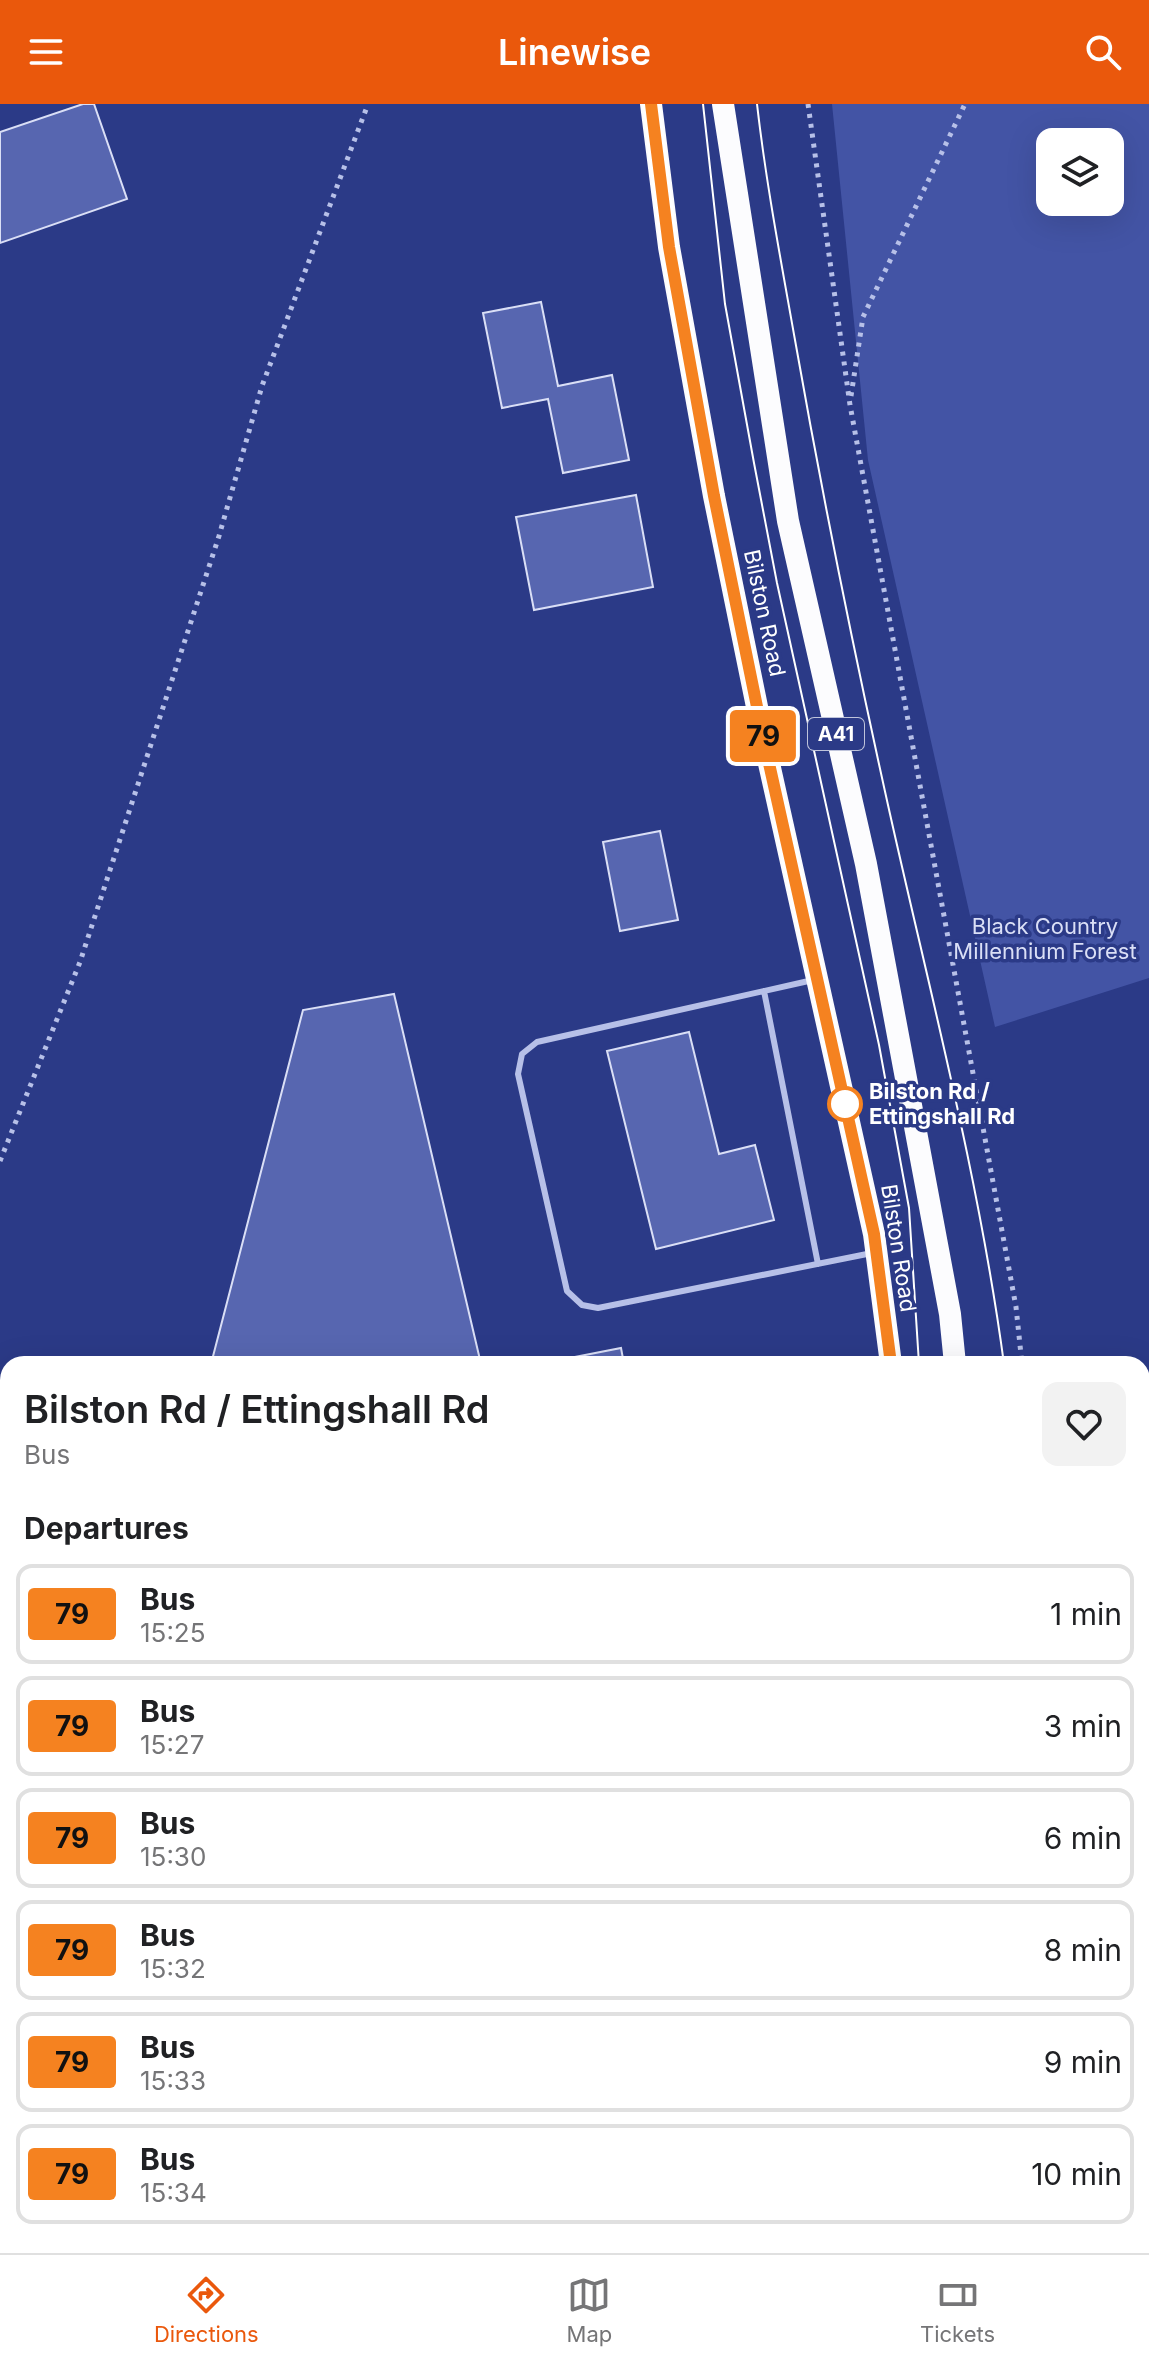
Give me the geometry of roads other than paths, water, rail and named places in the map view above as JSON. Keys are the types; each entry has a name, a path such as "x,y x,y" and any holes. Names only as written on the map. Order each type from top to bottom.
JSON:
{"highway":[{"name":"Bilston Road","path":"651,104 669,247 714,496 764,741 874,1234 890,1356"},
{"name":"Bilston Road","path":"723,104 788,521 866,864 950,1314 954,1356"}],"lane":[{"path":"817,979 537,1042 522,1054 518,1074 567,1291 582,1305 598,1308 876,1252"},
{"path":"764,991 818,1264"}],"tram line":[{"path":"703,104 725,304 754,463 777,583 879,1045 909,1208 918,1356"},
{"path":"757,104 774,222 828,518 877,755 968,1156 1003,1356"}],"place":[{"name":"Bilston Rd / Ettingshall Rd","path":"845,1104"}],"park label":[{"name":"Black Country Millennium Forest","path":"1045,938"}]}
